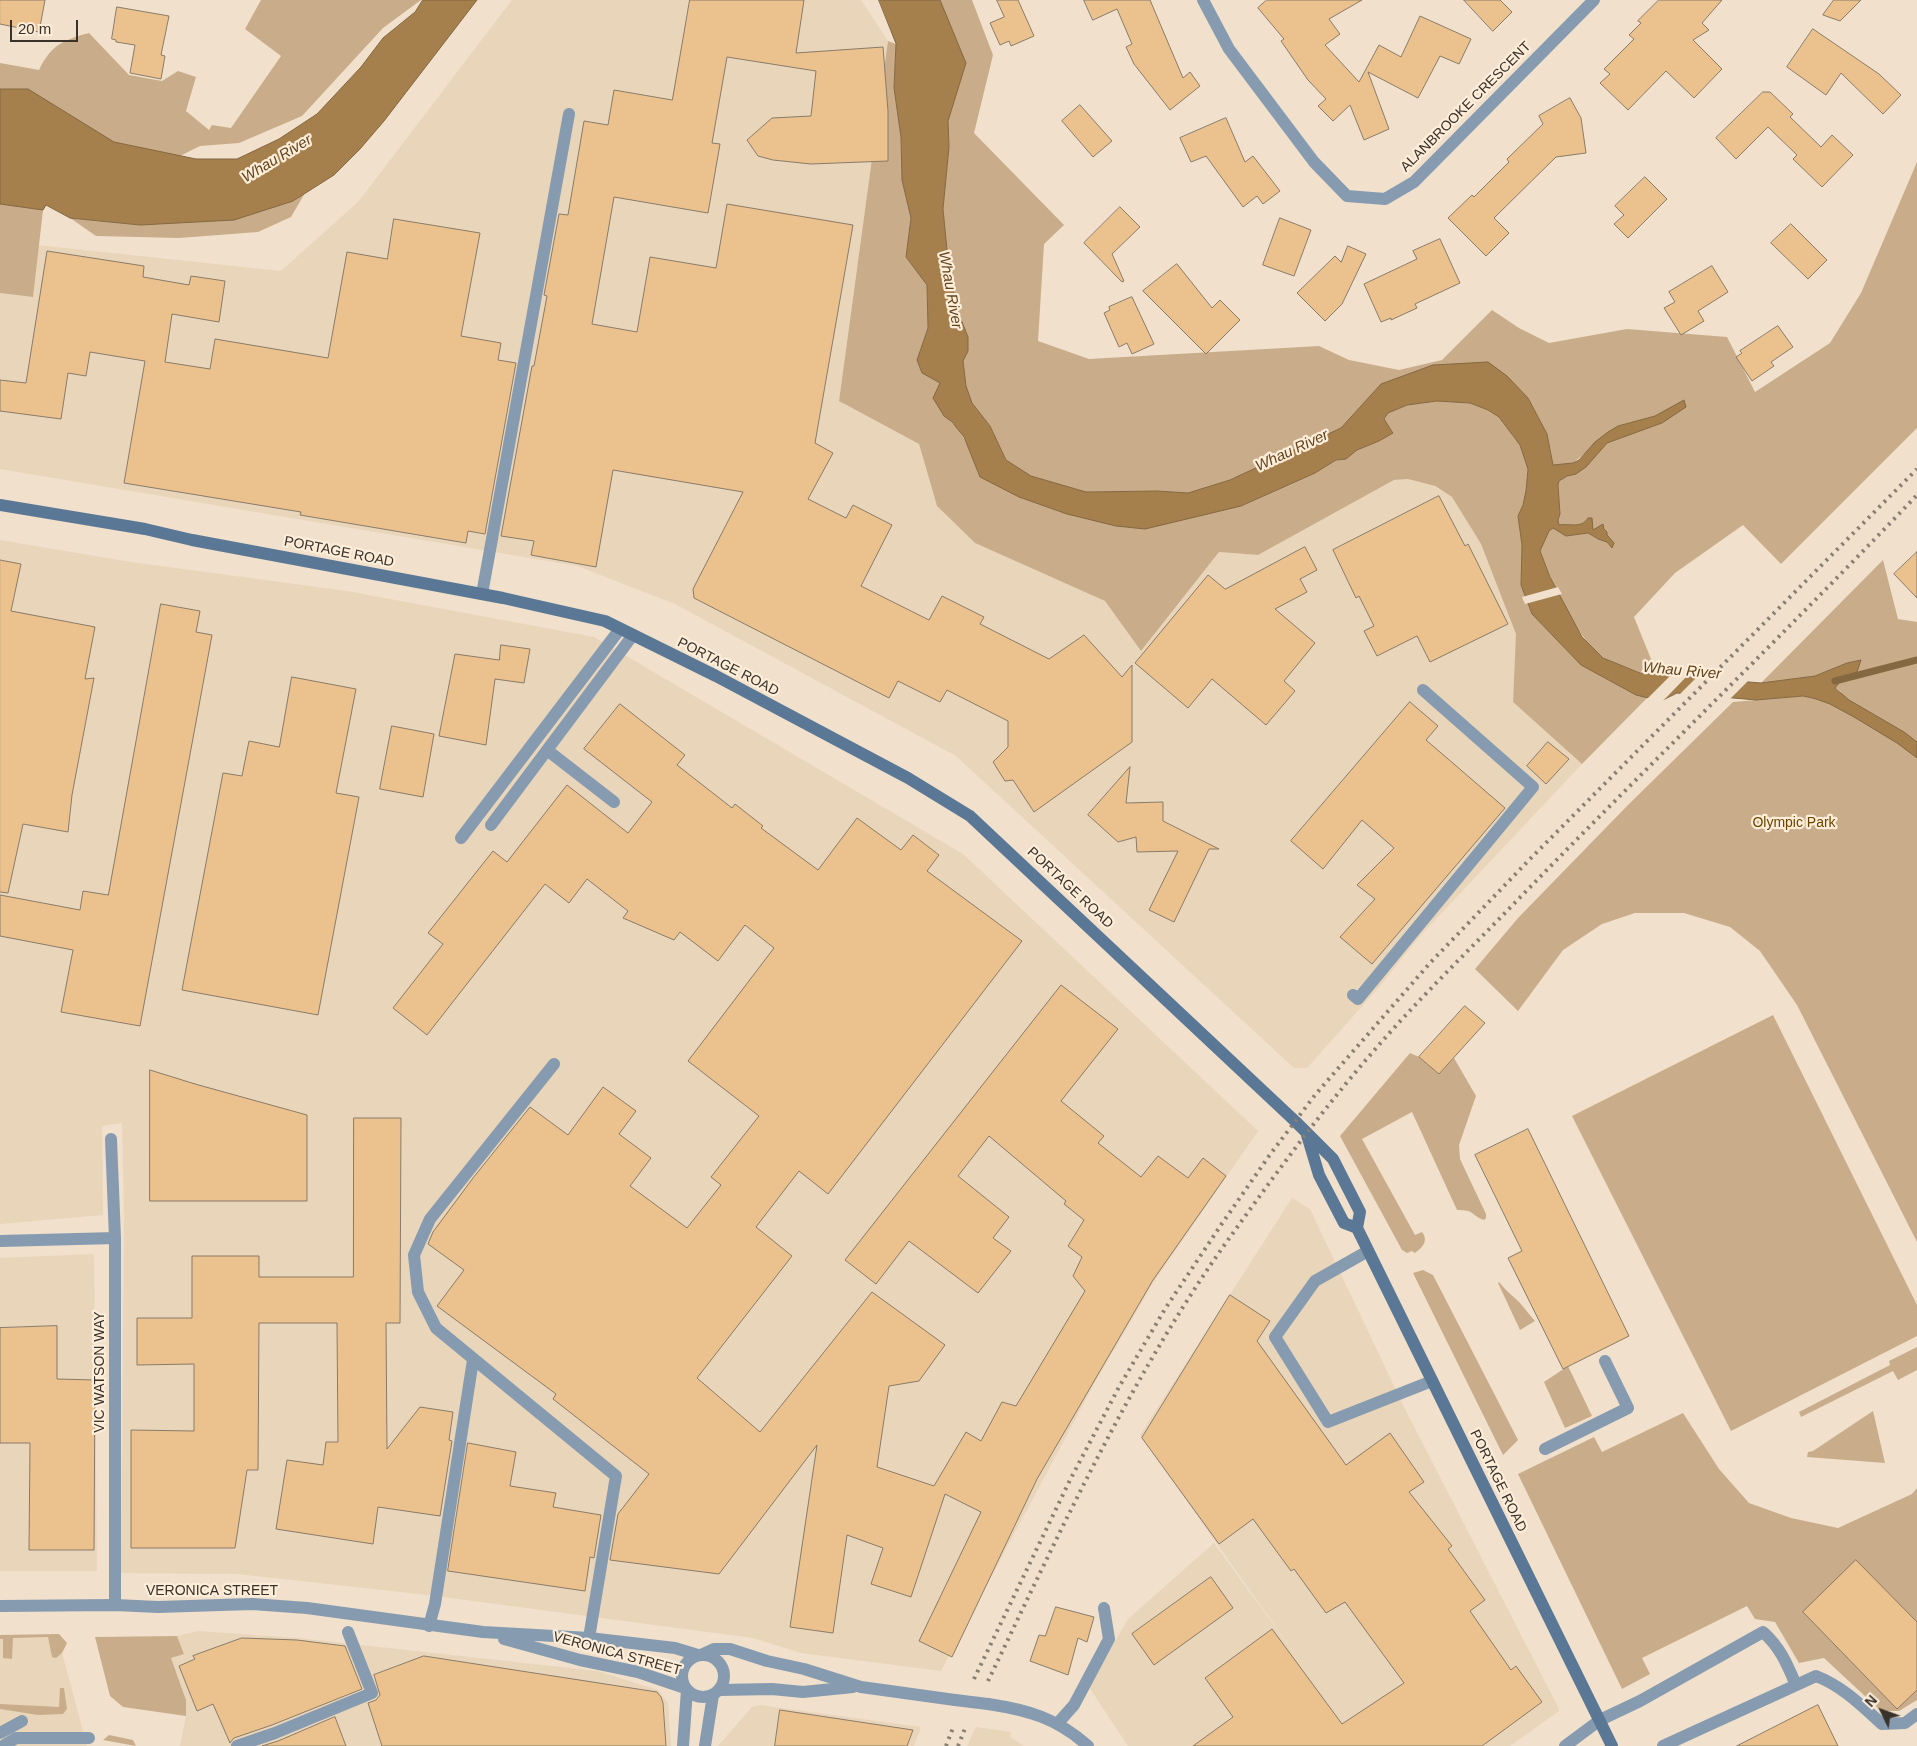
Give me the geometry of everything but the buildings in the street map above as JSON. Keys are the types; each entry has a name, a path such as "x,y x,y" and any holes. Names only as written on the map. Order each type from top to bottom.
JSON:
{"main road":[{"name":"PORTAGE ROAD","path":"0,505 145,529 192,540 482,594 604,622 716,676 908,778 970,816 1271,1098 1333,1159 1360,1212 1357,1228 1612,1746"},
{"name":"PORTAGE ROAD","path":"1307,1134 1319,1175 1344,1222 1357,1228"}],"street":[{"name":"ALANBROOKE CRESCENT","path":"1203,0 1229,49 1314,162 1347,196 1385,199 1414,182 1594,0"},
{"path":"482,594 569,114"},
{"path":"461,838 620,629"},
{"path":"490,825 633,635"},
{"path":"1353,995 1358,999 1533,787 1423,690"},
{"path":"547,750 614,802"},
{"path":"554,1064 430,1218 414,1255 418,1292 436,1328 616,1476 589,1638"},
{"name":"VIC WATSON WAY","path":"111,1139 115,1238 115,1605"},
{"path":"0,1241 115,1238"},
{"path":"1368,1251 1315,1281 1275,1337 1328,1422 1432,1381"},
{"path":"429,1626 436,1594 473,1360"},
{"path":"1545,1449 1628,1408 1605,1361"},
{"name":"VERONICA STREET","path":"0,1606 115,1605 158,1607 252,1604 307,1608 482,1632 589,1638 676,1648 700,1655 714,1649 730,1649 861,1687 1026,1710 1058,1723 1088,1746"},
{"path":"1058,1723 1074,1705 1109,1639 1104,1608"},
{"path":"237,1746 275,1733 372,1693 348,1632"},
{"name":"VERONICA STREET","path":"482,1632 580,1660 638,1672 686,1689"},
{"path":"1565,1746 1600,1720 1640,1701 1763,1632 1774,1642 1786,1660 1796,1685"},
{"path":"683,1746 686,1689 682,1678 683,1668 689,1660 700,1655 711,1656 722,1666 725,1676 717,1692 705,1746"},
{"path":"1663,1746 1816,1676 1831,1682 1853,1697 1882,1724 1905,1722 1917,1714"},
{"name":"VERONICA STREET","path":"717,1692 772,1689 803,1692 861,1687"},
{"path":"686,1689 696,1697 702,1698 717,1692"},
{"path":"0,1733 22,1721"},
{"path":"3,1746 16,1738 89,1738"}],"shaded area":[{"path":"512,0 861,0 888,41 839,401 919,444 937,506 975,543 1105,601 1141,651 1219,552 1258,555 1394,480 1408,479 1431,485 1452,497 1481,544 1517,634 1513,702 1582,764 1419,937 1380,986 1307,1068 1294,1068 956,756 675,604 577,566 0,469 0,293 33,297 37,245 281,271 359,201"},
{"path":"0,540 131,562 347,591 594,637 963,854 1258,1131 1153,1283 1094,1384 941,1671 801,1653 753,1638 428,1595 237,1574 121,1573 124,1214 122,1123 102,1126 103,1215 0,1224"},
{"path":"1292,1198 1310,1209 1404,1407 1558,1707 1559,1711 1510,1746 1128,1746 1089,1687 1128,1619 1214,1543 1302,1664 1140,1435"},
{"path":"94,1254 97,1571 0,1571 0,1258"},
{"path":"198,1631 298,1638 597,1671 658,1690 668,1703 671,1746 180,1746 186,1716 186,1700 171,1658 184,1653 177,1636"},
{"path":"57,1634 87,1746 0,1746 0,1638"},
{"path":"760,1705 921,1727 914,1746 718,1746 752,1707"},
{"path":"976,1727 1011,1732 1010,1737 1024,1746 967,1746"}],"green space":[{"path":"261,0 421,0 383,28 302,116 239,143 200,146 180,156 0,139 0,63 39,70 53,49 65,41 89,33 129,75 162,81 178,71 196,77 186,111 209,130 212,125 231,128 281,56 245,29"},
{"path":"908,0 972,0 993,55 974,133 1064,225 1044,244 1038,341 1089,359 1319,346 1349,360 1399,370 1442,360 1492,310 1519,328 1549,343 1627,329 1727,337 1755,392 1830,343 1861,293 1917,162 1917,428 1781,564 1743,525 1675,573 1634,617 1651,659 1640,673 1614,663 1601,656 1591,647 1565,608 1540,551 1549,531 1553,528 1566,536 1588,533 1597,539 1607,542 1611,547 1603,525 1593,531 1588,518 1579,525 1559,525 1559,481 1567,476 1576,474 1607,443 1662,423 1684,401 1655,416 1618,426 1573,463 1553,465 1547,434 1528,398 1381,384 1342,428 1230,480 1188,493 1157,491 1086,492 1031,476 1006,460 990,426 972,403 966,386 963,360 968,351 968,337 958,312 949,270 943,209 949,147"},
{"path":"888,41 896,44 894,88 901,137 902,180 911,218 906,257 927,285 928,328 917,360 922,373 940,383 944,416 962,436 980,477 999,486 1241,506 1315,473 1336,460 1346,459 1357,450 1379,441 1393,432 1384,420 1388,413 1407,405 1437,401 1470,403 1488,410 1499,417 1520,445 1528,469 1526,491 1518,516 1522,545 1521,585 1532,614 1581,665 1636,695 1648,697 1582,764 1513,702 1516,634 1481,544 1452,497 1435,486 1408,479 1394,480 1258,555 1219,552 1141,651 1105,601 975,543 937,506 919,444 839,401"},
{"path":"0,181 46,205 43,210 33,297 0,293"},
{"path":"305,193 291,217 258,232 179,238 96,236 70,218 140,225 293,201"},
{"name":"Olympic Park","path":"1883,560 1898,619 1917,622 1917,1242 1797,1005 1760,951 1730,927 1684,913 1635,913 1602,924 1563,950 1518,1011 1475,969 1518,918 1628,805 1733,702 1803,696 1813,699 1841,692 1835,687 1843,678 1856,675 1860,660 1847,663 1815,676 1761,683"},
{"path":"1773,1015 1917,1305 1917,1336 1731,1431 1572,1116"},
{"path":"1410,1053 1419,1057 1439,1074 1454,1058 1476,1096 1459,1145 1460,1159 1486,1214 1484,1220 1470,1212 1457,1210 1412,1112 1362,1139 1415,1235 1422,1232 1424,1235 1424,1244 1415,1253 1412,1251 1407,1253 1402,1250 1340,1136"},
{"path":"1423,1270 1433,1275 1518,1440 1503,1455 1413,1273"},
{"path":"1499,1282 1521,1304 1535,1321 1520,1330"},
{"path":"1917,1347 1917,1370 1898,1380 1893,1371 1801,1417 1799,1412 1890,1365 1889,1361"},
{"path":"1568,1366 1592,1416 1565,1428 1544,1382"},
{"path":"1873,1411 1885,1463 1807,1457 1808,1452 1813,1451"},
{"path":"1683,1413 1719,1469 1749,1503 1791,1518 1838,1528 1912,1494 1917,1488 1917,1700 1899,1711 1881,1711 1824,1658 1799,1663 1775,1622 1755,1619 1747,1606 1642,1658 1650,1674 1622,1689 1518,1474 1594,1437 1602,1452"},
{"path":"59,1634 67,1643 62,1653 56,1658 52,1657 48,1637 13,1638 12,1659 3,1658 3,1639 0,1639 0,1635"},
{"path":"177,1636 184,1654 171,1658 186,1700 186,1716 123,1707 110,1696 95,1637"},
{"path":"60,1688 64,1688 67,1709 63,1714 38,1715 0,1709 0,1704 59,1707"},
{"path":"109,1735 133,1740 136,1746 103,1740"}],"water":[{"path":"423,0 477,0 384,121 360,149 334,175 293,201 234,220 140,225 70,218 46,205 43,210 0,204 0,89 28,89 114,142 196,159 237,159 279,139 317,114 361,67 383,38 415,12"},
{"path":"879,0 940,0 966,63 948,121 949,147 943,209 949,270 958,312 968,337 968,351 963,361 966,386 972,403 990,426 1006,460 1031,476 1086,492 1157,491 1188,493 1230,480 1341,428 1381,384 1433,365 1488,362 1507,376 1528,398 1547,434 1553,465 1573,463 1579,460 1595,442 1618,426 1655,416 1684,400 1686,407 1662,423 1607,443 1586,467 1576,474 1567,476 1559,481 1559,525 1579,525 1588,518 1592,518 1593,530 1603,524 1607,535 1614,543 1612,548 1607,542 1588,533 1566,536 1553,528 1549,531 1540,551 1550,577 1582,637 1603,658 1640,673 1761,683 1815,676 1847,663 1861,660 1856,675 1843,678 1835,688 1849,700 1904,732 1917,742 1917,758 1897,743 1854,717 1816,699 1803,696 1756,700 1677,693 1661,701 1636,695 1581,665 1532,614 1521,585 1522,545 1518,516 1526,491 1528,469 1520,445 1499,417 1488,410 1470,403 1437,401 1407,405 1388,413 1384,419 1393,433 1357,450 1346,459 1336,460 1315,473 1241,506 1145,529 1116,526 1067,514 1019,497 980,477 964,437 952,422 944,416 933,398 940,383 922,373 917,360 928,328 927,285 906,257 911,218 902,180 901,137 894,88 896,44"}],"pier":[{"path":"1558,587 1562,594 1525,604 1522,597"},
{"path":"1673,673 1689,674 1661,703 1647,699"},
{"path":"1699,675 1750,679 1729,700 1678,696"}],"waterway":[{"name":"Whau River","path":"1835,681 1917,660"}],"railway":[{"path":"974,1679 1070,1480 1119,1387 1165,1309 1221,1225 1269,1156 1315,1095 1430,963 1530,859 1917,469"},
{"path":"988,1681 1101,1451 1163,1340 1233,1233 1321,1114 1424,995 1815,601 1917,495"},
{"path":"946,1746 954,1725"},
{"path":"958,1746 966,1726"}]}
